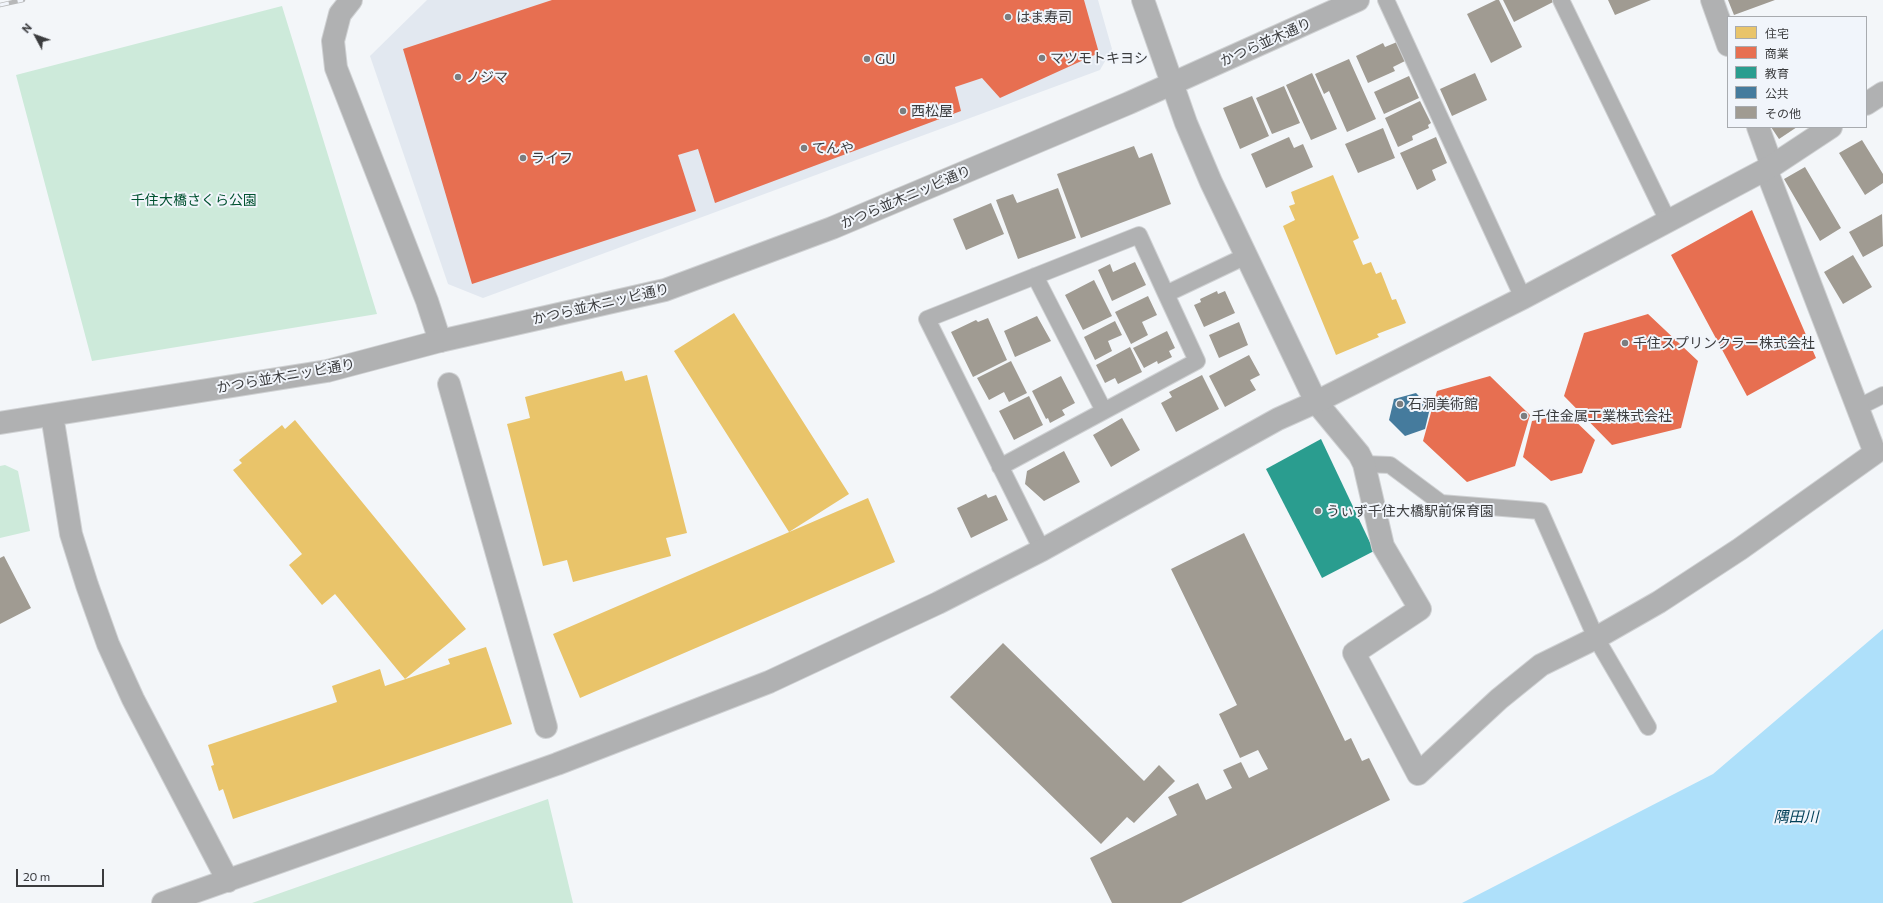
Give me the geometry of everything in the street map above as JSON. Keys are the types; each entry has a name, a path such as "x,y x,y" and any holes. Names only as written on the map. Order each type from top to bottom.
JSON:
{"street":[{"path":"350,0 340,14 333,41 336,68 427,301 440,341"},
{"path":"1143,0 1197,149 1246,256 1316,402 1359,454 1364,464 1383,546 1420,609 1354,653 1418,774 1499,699 1541,665 1596,638 1659,602 1740,549 1875,453 1769,168 1758,128"},
{"name":"かつら並木通り","path":"1172,83 1358,0"},
{"path":"1712,0 1727,42"},
{"name":"かつら並木ニッピ通り","path":"0,423 327,371 440,341 665,290 832,228 1172,83"},
{"path":"1867,103 1883,93"},
{"path":"163,903 557,764 769,682 938,603 1042,550 1278,419 1316,402 1523,298 1769,168 1829,128"},
{"path":"449,384 546,727"},
{"path":"52,415 71,534 87,586 108,644 134,699 228,881"}],"lane":[{"path":"1386,0 1523,298"},
{"path":"1561,0 1668,221"},
{"path":"1000,467 1197,361 1139,235 927,319 1000,467 1042,550"},
{"path":"1166,294 1246,256"},
{"path":"1035,276 1104,411"},
{"path":"1859,407 1883,395"},
{"path":"1364,464 1390,465 1441,503 1540,511 1596,638 1648,727"}],"shaded area":[{"path":"427,0 1098,0 1112,49 1100,70 483,298 448,284 370,56"}],"green space":[{"name":"千住大橋さくら公園","path":"282,6 377,314 92,361 16,75"},
{"path":"5,465 18,471 30,531 0,538 0,466"},
{"path":"548,799 573,903 252,903"}],"water":[{"name":"隅田川","path":"1883,629 1883,903 1462,903 1713,774"}],"building: 住宅":[{"path":"1333,175 1359,238 1353,241 1363,265 1371,262 1376,274 1381,272 1392,300 1396,299 1406,323 1377,334 1379,337 1336,355 1283,226 1295,220 1289,206 1295,204 1291,192"},
{"path":"734,313 849,494 789,532 674,351"},
{"path":"622,371 625,381 647,375 687,533 666,538 671,556 573,582 567,560 543,566 507,424 530,418 525,397"},
{"path":"295,420 466,629 405,679 335,594 322,605 289,565 302,554 233,470 242,463 239,460 282,425 285,429"},
{"path":"868,498 895,562 580,698 553,634"},
{"path":"486,647 512,724 233,819 223,789 219,791 211,766 214,765 208,745 337,702 332,686 380,669 385,686 450,664 448,659"}],"building: 商業":[{"path":"552,0 1084,0 1099,53 1000,98 982,78 955,87 961,111 715,203 698,149 678,155 696,211 472,284 403,49"},
{"path":"1752,210 1816,358 1747,396 1671,255"},
{"path":"1648,314 1698,361 1681,428 1612,445 1564,396 1584,333"},
{"path":"1490,376 1530,415 1515,466 1467,482 1423,441 1437,391"},
{"path":"1568,414 1595,440 1582,473 1551,481 1523,457 1532,421"}],"building: 教育":[{"path":"1321,439 1374,551 1322,578 1266,469"}],"building: 公共":[{"path":"1416,393 1430,408 1425,429 1405,436 1389,420 1394,399"}],"building: その他":[{"path":"1496,0 1499,0 1522,47 1491,63 1467,14"},
{"path":"1503,0 1557,0 1514,22"},
{"path":"1608,0 1651,0 1615,15"},
{"path":"1728,0 1775,0 1734,15"},
{"path":"1397,42 1405,61 1393,67 1395,71 1368,83 1356,56 1383,43 1385,47"},
{"path":"1349,59 1376,119 1347,132 1329,91 1324,94 1315,74"},
{"path":"1312,73 1337,129 1311,140 1286,85"},
{"path":"1475,73 1487,100 1452,116 1440,89"},
{"path":"1409,76 1419,98 1384,114 1374,92"},
{"path":"1284,86 1300,123 1272,134 1256,98"},
{"path":"1252,96 1269,136 1240,149 1223,108"},
{"path":"1420,101 1431,123 1428,125 1429,128 1412,136 1413,140 1398,147 1385,118"},
{"path":"1383,128 1395,158 1358,173 1345,144"},
{"path":"1772,128 1796,128 1779,139"},
{"path":"1289,137 1294,148 1303,144 1313,167 1266,188 1251,154"},
{"path":"1436,137 1447,163 1432,170 1436,180 1417,190 1400,153"},
{"path":"1862,140 1883,174 1883,183 1865,195 1839,153"},
{"path":"1134,146 1139,158 1152,153 1171,204 1081,238 1057,174"},
{"path":"1805,167 1841,228 1820,241 1784,179"},
{"path":"1058,188 1076,238 1018,259 996,200 1013,194 1017,203"},
{"path":"991,203 1004,234 966,250 953,219"},
{"path":"1882,214 1883,246 1863,257 1849,232"},
{"path":"1853,255 1872,287 1843,304 1824,272"},
{"path":"1135,262 1146,285 1112,301 1098,270 1110,264 1113,272"},
{"path":"1094,280 1112,316 1083,330 1065,295"},
{"path":"1217,291 1218,294 1225,291 1235,313 1204,327 1194,305 1201,302 1200,299"},
{"path":"1148,296 1157,315 1142,322 1148,335 1131,344 1115,312"},
{"path":"1037,316 1051,341 1015,357 1004,331"},
{"path":"988,318 1007,360 973,377 951,332 976,320 978,322"},
{"path":"1115,321 1122,335 1108,341 1112,351 1095,360 1084,337"},
{"path":"1239,322 1248,345 1219,358 1209,335"},
{"path":"1167,331 1175,348 1169,351 1172,357 1158,364 1157,361 1144,368 1133,348"},
{"path":"1130,347 1142,372 1118,384 1115,378 1105,383 1096,365"},
{"path":"1249,355 1260,375 1250,380 1256,390 1225,407 1209,376"},
{"path":"1011,361 1027,393 1009,402 1004,392 989,400 977,378"},
{"path":"1202,375 1219,409 1176,432 1161,403 1172,397 1169,392"},
{"path":"1061,376 1075,403 1062,410 1065,415 1050,423 1048,418 1046,419 1032,391"},
{"path":"1029,396 1043,425 1014,440 999,411"},
{"path":"1122,418 1140,450 1111,467 1093,435"},
{"path":"1064,451 1080,482 1044,501 1025,484 1027,471"},
{"path":"986,494 988,498 996,495 1008,520 971,538 957,508"},
{"path":"1244,533 1345,741 1351,738 1362,761 1369,758 1390,800 1181,903 1112,903 1090,858 1177,815 1168,797 1198,783 1206,800 1232,788 1223,770 1241,762 1249,778 1268,769 1258,750 1240,758 1219,714 1237,705 1171,569"},
{"path":"4,556 31,608 0,624 0,558"},
{"path":"1003,643 1144,781 1159,765 1175,781 1134,823 1127,817 1101,844 950,697"}],"railway":[{"path":"0,5 23,0"}],"place":[{"name":"はま寿司","path":"1008,17"},
{"name":"マツモトキヨシ","path":"1042,58"},
{"name":"GU","path":"867,59"},
{"name":"ノジマ","path":"458,77"},
{"name":"西松屋","path":"903,111"},
{"name":"てんや","path":"804,148"},
{"name":"ライフ","path":"523,158"},
{"name":"千住スプリンクラー株式会社","path":"1625,343"},
{"name":"石洞美術館","path":"1400,404"},
{"name":"千住金属工業株式会社","path":"1524,416"},
{"name":"うぃず千住大橋駅前保育園","path":"1318,511"}]}
